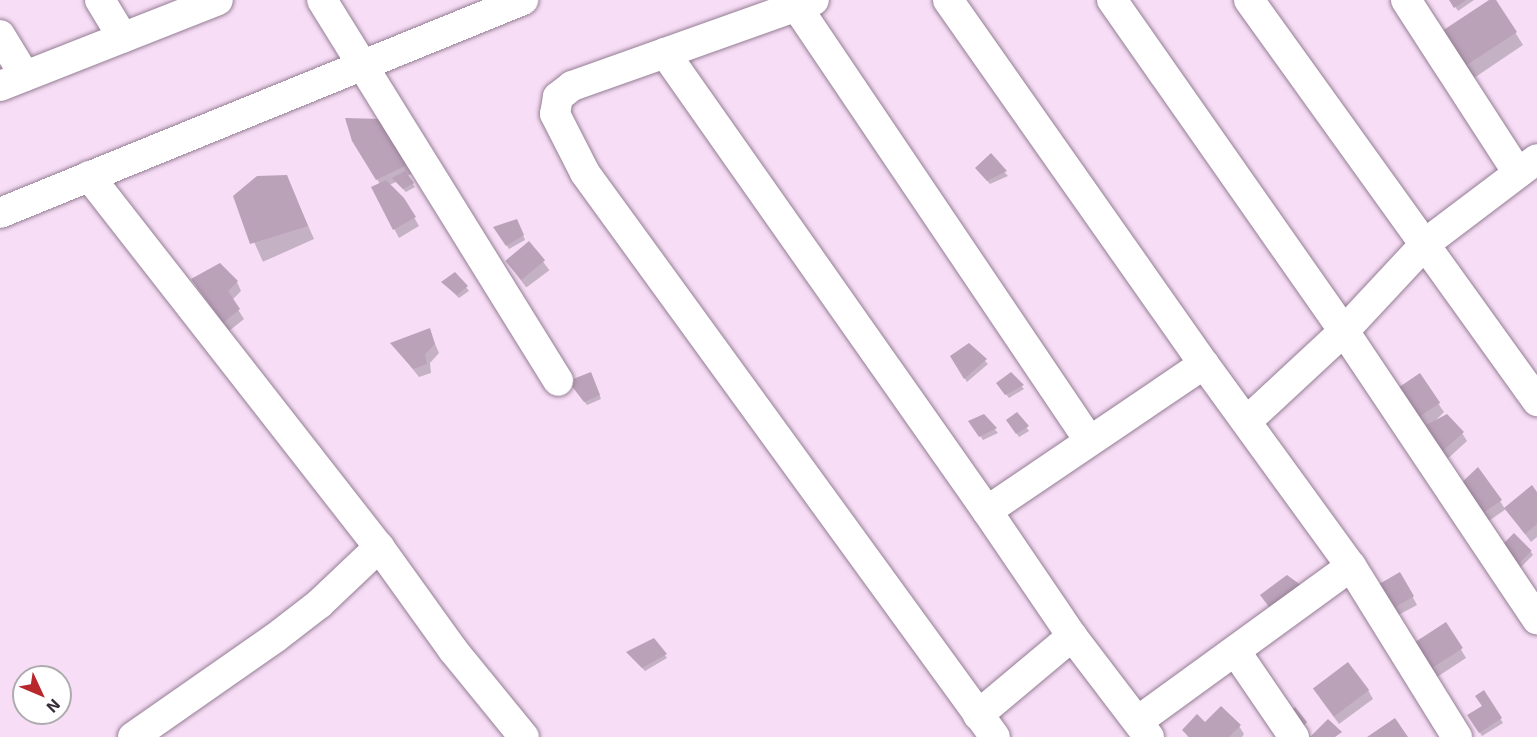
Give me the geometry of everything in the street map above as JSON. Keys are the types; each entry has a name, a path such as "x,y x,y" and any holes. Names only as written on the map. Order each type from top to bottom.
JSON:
{"street":[{"path":"100,0 123,38"},
{"path":"0,35 13,81 218,0"},
{"path":"322,0 361,67 558,381"},
{"path":"0,213 523,0"},
{"path":"948,0 1204,364 1351,566 1457,737"},
{"path":"1112,0 1344,332 1537,619"},
{"path":"1250,0 1537,401"},
{"path":"1247,421 1344,332 1426,243 1528,166 1406,0"},
{"path":"1072,636 986,726 585,173 555,114 558,97 572,86 806,4 1089,440"},
{"path":"664,53 987,511 1072,636 1144,729 1236,652 1351,566"},
{"path":"89,176 380,547 453,650 524,737"},
{"path":"987,511 1204,364"},
{"path":"133,737 275,638 319,604 380,547"},
{"path":"1236,652 1294,737"}],"building":[{"path":"1449,0 1466,0 1454,8"},
{"path":"1489,0 1496,0 1517,32 1459,70 1436,35"},
{"path":"345,118 383,119 411,163 376,180 352,141"},
{"path":"991,153 1007,171 987,181 975,168"},
{"path":"405,171 414,183 403,189 392,178"},
{"path":"287,175 308,226 250,244 233,196 257,176"},
{"path":"386,180 404,198 416,217 393,230 371,187"},
{"path":"517,219 524,235 506,246 493,227"},
{"path":"529,241 545,260 521,280 505,261"},
{"path":"220,263 238,281 228,291 240,309 223,323 191,279"},
{"path":"455,272 468,286 457,295 441,282"},
{"path":"430,328 435,344 425,354 427,364 413,369 390,343"},
{"path":"969,343 987,359 964,379 950,356"},
{"path":"591,372 600,395 584,402 568,381"},
{"path":"1011,372 1024,385 1005,395 996,383"},
{"path":"1420,373 1440,403 1410,423 1390,393"},
{"path":"1017,412 1029,426 1016,434 1006,420"},
{"path":"984,414 997,428 979,437 968,421"},
{"path":"1447,414 1464,432 1437,456 1415,431"},
{"path":"1478,467 1502,500 1474,519 1456,488"},
{"path":"1532,485 1537,492 1537,524 1525,534 1504,508"},
{"path":"1514,533 1532,551 1516,566 1498,549"},
{"path":"1400,572 1414,596 1386,612 1372,588"},
{"path":"1287,575 1309,591 1276,616 1260,595"},
{"path":"1446,622 1463,648 1422,675 1405,649"},
{"path":"654,638 667,654 642,668 626,652"},
{"path":"1348,662 1369,690 1334,716 1313,688"},
{"path":"1484,690 1502,718 1479,733 1467,715 1482,706 1475,696"},
{"path":"1221,706 1241,725 1229,737 1189,737 1182,730 1197,714 1205,722"},
{"path":"1295,707 1307,722 1299,731 1284,716"},
{"path":"1395,718 1408,737 1367,737"},
{"path":"1328,719 1342,732 1335,737 1310,737"}]}
